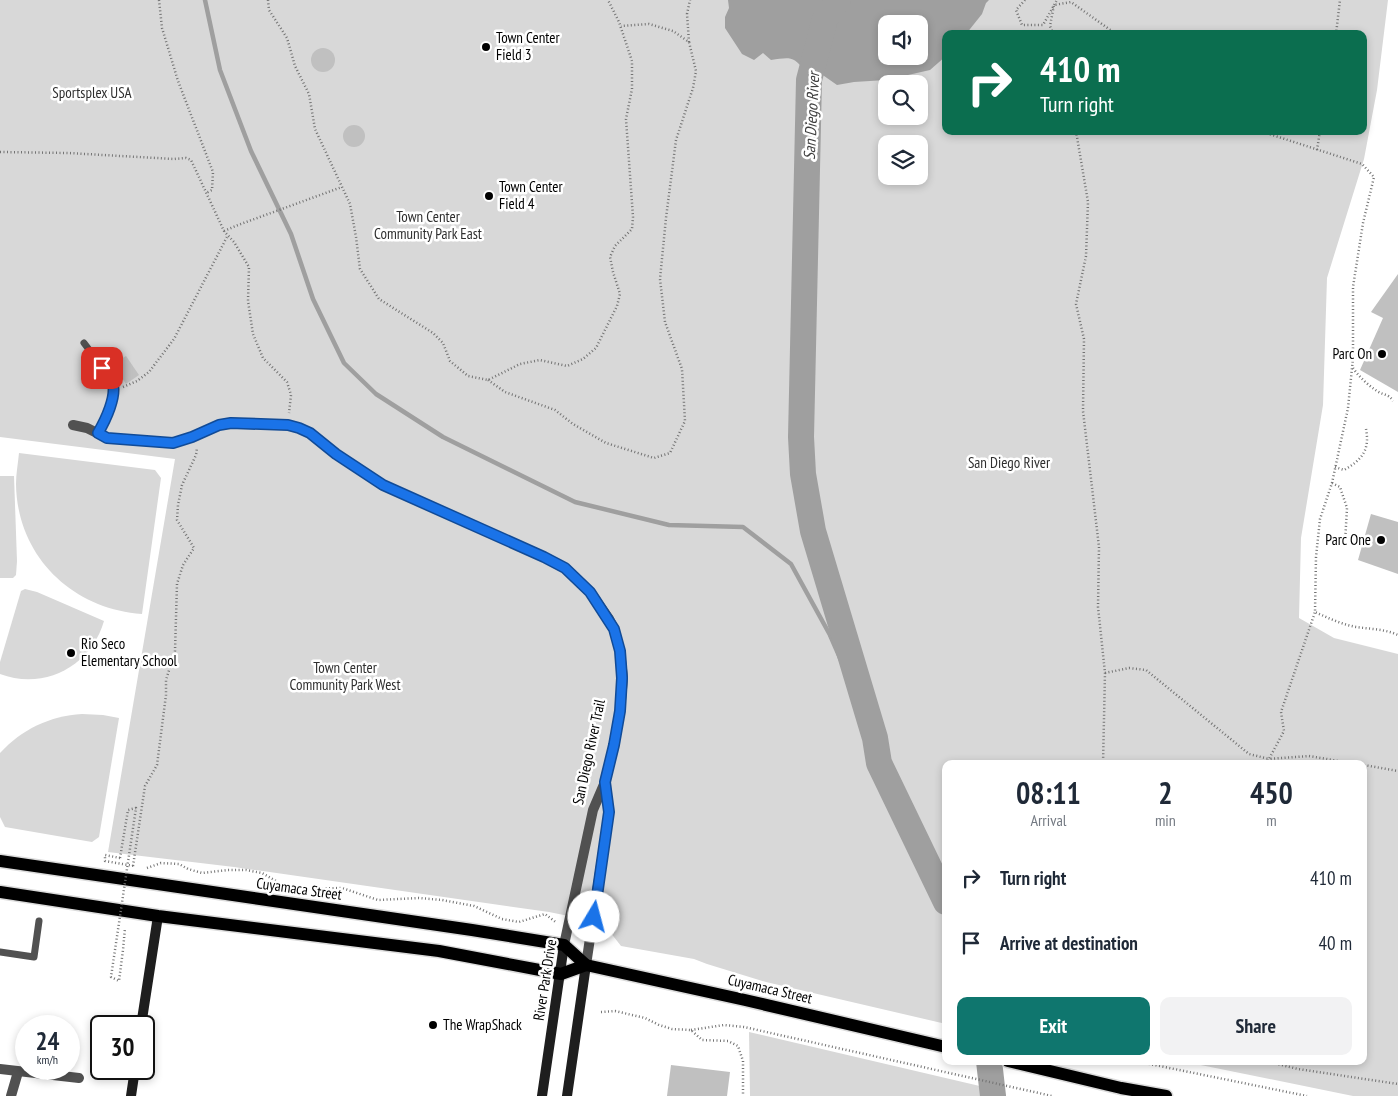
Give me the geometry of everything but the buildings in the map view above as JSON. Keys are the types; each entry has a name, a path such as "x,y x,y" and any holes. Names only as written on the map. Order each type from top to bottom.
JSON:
{"main road":[{"name":"Cuyamaca Street","path":"0,861 454,927 564,945 586,965 942,1046"},
{"path":"0,892 158,916 439,951 561,974 586,965"},
{"path":"1025,1065 1121,1088 1166,1096"}],"street":[{"name":"River Park Drive","path":"73,425 81,426 107,438 173,443 219,425 231,423 288,425 299,428 310,433 336,454 383,485 565,568 590,592 614,629 620,651 622,678 619,720 605,782 593,810 564,945 542,1096"},
{"name":"River Park Drive","path":"567,1096 609,812 605,782"},
{"path":"143,1015 158,916"},
{"path":"0,1070 15,1072"},
{"path":"11,1096 16,1080"},
{"path":"131,1096 133,1080"}],"lane":[{"path":"84,343 112,380 112,392 108,411 98,433"},
{"path":"0,952 34,957 39,921"}],"path":[{"path":"159,0 162,28 178,81 213,172 212,190 206,193"},
{"path":"268,0 269,10 287,38 295,66 309,94 314,129 350,204 360,269 379,299 433,333 443,343 450,361 468,376 488,380 505,392 555,410 573,424 606,443 654,458 670,453 685,421 682,369 665,322 660,279 676,140 693,88 696,71 689,42 687,14 690,0"},
{"path":"488,380 520,364 540,360 567,366 583,359 596,348 617,306 620,294 610,257 615,246 632,229 633,217 626,119 632,89 632,61 621,26 608,0"},
{"path":"1024,0 1016,10 1022,25 1043,25 1057,0"},
{"path":"1336,30 1340,0"},
{"path":"1054,5 1071,2 1110,30"},
{"path":"1052,30 1050,26 1054,5"},
{"path":"621,26 649,24 673,31 689,42"},
{"path":"1077,135 1088,202 1086,256 1076,304 1084,339 1083,411 1099,547 1098,607 1105,673 1103,760"},
{"path":"1269,759 1284,731 1281,712 1315,612 1316,557 1320,519 1332,483 1348,408 1352,368 1353,287 1374,177 1362,164 1272,135"},
{"path":"1317,150 1319,135"},
{"path":"0,152 68,153 174,159 186,158 191,160 224,231 234,242 249,266 248,301 253,334 264,358 287,382 291,395 288,425"},
{"path":"224,231 342,187"},
{"path":"112,392 137,381 149,372 174,339 228,234"},
{"path":"1352,368 1378,392 1390,396 1393,401"},
{"path":"1335,467 1344,470 1362,457 1368,440 1366,429"},
{"path":"124,928 119,981 111,977 136,808 128,810 120,858 105,856 104,860 133,866 145,786 157,765 166,695 166,680 175,651 177,584 183,565 194,548 177,520 182,485 196,455 197,448 192,437"},
{"path":"1332,483 1340,488 1347,508 1345,544"},
{"path":"1315,612 1332,620 1398,635"},
{"path":"1105,673 1129,668 1146,670 1249,754 1269,759 1309,756 1332,760"},
{"path":"1367,766 1398,771"},
{"path":"143,867 149,868 161,863 179,864 202,873 246,870 262,873 285,886 298,889 342,888 378,900 419,898 442,900 474,906 502,919 519,922 545,914 561,926"},
{"path":"601,1012 615,1011 645,1018 672,1029 690,1030 724,1025 744,1027 1052,1096"},
{"path":"690,1030 702,1040 728,1041 738,1046 743,1061 743,1096"},
{"path":"1155,1065 1307,1096"},
{"path":"1282,1065 1398,1084"}],"green space":[{"path":"0,0 1388,0 1377,90 1364,159 1327,278 1323,405 1301,538 1299,618 1334,638 1398,654 1398,1096 1353,1096 1201,1065 1367,1065 1367,760 942,760 942,1023 766,982 694,959 621,946 603,923 549,912 234,867 108,852 175,459 0,437"},
{"path":"19,453 155,470 161,478 142,614 117,610 93,602 72,590 53,574 38,555 26,534 19,510 16,484"},
{"path":"0,476 14,476 17,561 16,575 13,578 0,578"},
{"path":"25,589 37,592 104,621 98,637 88,651 64,671 49,677 33,679 0,674 0,662 21,591"},
{"path":"82,714 119,718 99,837 92,842 5,827 0,817 0,753 18,737 37,725 70,715"},
{"path":"749,1032 984,1087 985,1096 750,1096"}],"shaded area":[{"path":"728,0 989,0 982,14 969,30 942,30 942,60 930,70 908,75 878,75 878,80 837,85 817,71 804,70 797,62 790,59 771,60 763,53 754,60 742,54 725,28 725,17 729,8"}],"waterway":[{"path":"205,0 220,70 251,151 291,234 313,299 344,363 376,394 443,437 575,502 669,525 743,527 791,564 830,635 875,738"},
{"name":"San Diego River","path":"838,0 825,19 809,80 801,437 803,474 813,531 875,738 879,763 942,894"},
{"name":"San Diego River","path":"989,1065 993,1096"}],"place":[{"name":"Town Center Field 3","path":"486,47"},
{"name":"Town Center Field 4","path":"489,196"},
{"name":"Parc On","path":"1382,354"},
{"name":"Parc One","path":"1381,540"},
{"name":"Rio Seco Elementary School","path":"71,653"},
{"name":"The WrapShack","path":"433,1025"}],"route":[{"path":"102,368 112,380 113,387 111,404 98,433 107,438 173,443 219,425 231,423 288,425 299,428 310,433 336,454 383,485 565,568 590,592 614,629 620,651 622,678 620,711 605,782 609,812 594,917"}],"park label":[{"name":"Sportsplex USA","path":"92,93"},
{"name":"Town Center Community Park East","path":"428,226"},
{"name":"Town Center Community Park West","path":"345,676"}]}
